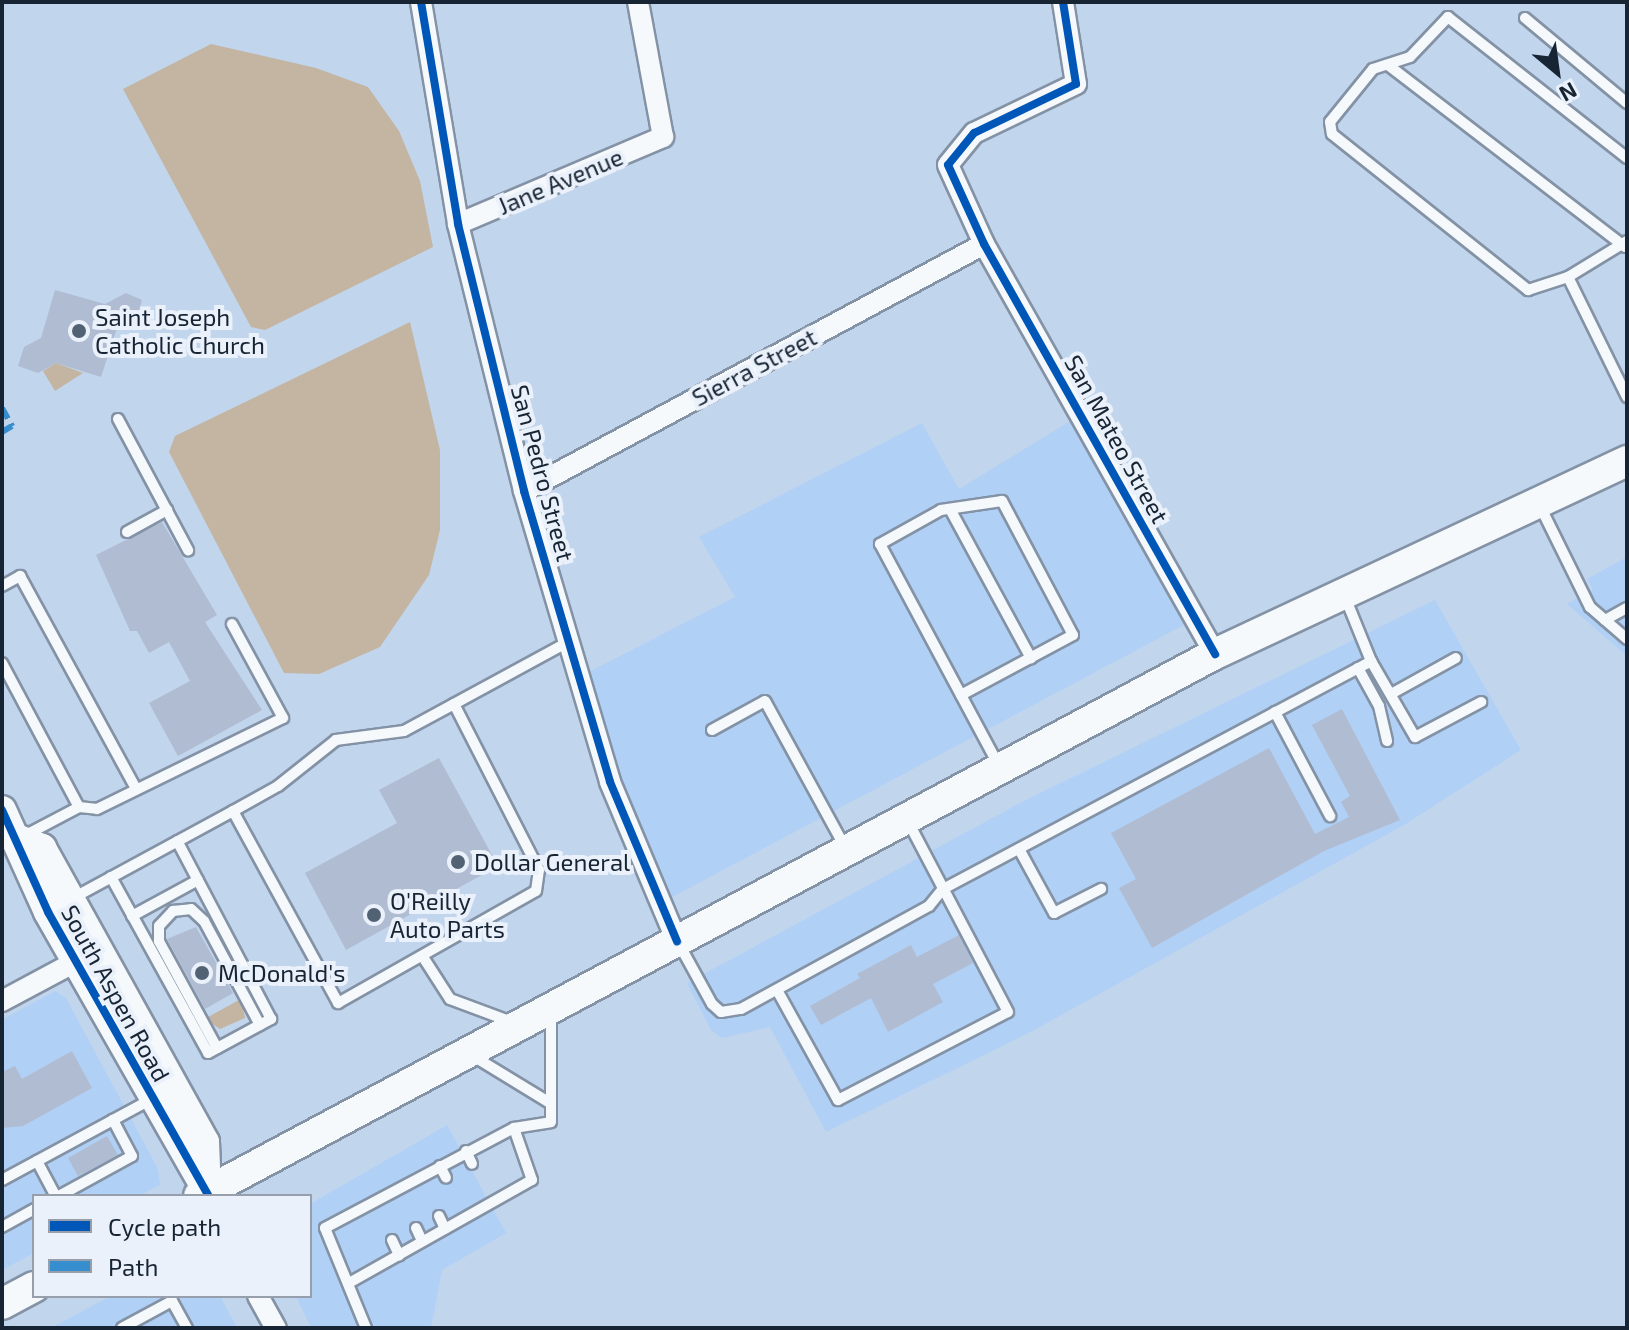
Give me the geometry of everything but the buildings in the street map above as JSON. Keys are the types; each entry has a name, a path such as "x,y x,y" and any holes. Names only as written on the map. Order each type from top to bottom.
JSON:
{"main road":[{"path":"205,1194 1215,654 1537,500 1627,461"},
{"path":"2,1304 32,1288"}],"street":[{"name":"San Pedro Street","path":"421,2 458,224 524,491 610,782 677,941"},
{"name":"Jane Avenue","path":"458,224 663,137 638,2"},
{"name":"San Mateo Street","path":"1063,2 1076,84 974,133 948,165 984,244 1215,654"},
{"name":"Sierra Street","path":"524,491 984,244"},
{"name":"South Aspen Road","path":"2,810 19,839 20,859 59,906 205,1142 205,1194"},
{"name":"South Aspen Road","path":"59,906 75,962 205,1194"},
{"path":"2,1001 75,962"},
{"path":"259,1298 276,1328"}],"lane":[{"path":"1388,65 1625,245 1568,277 1528,290 1332,134 1330,122 1373,69 1410,57 1448,17 1458,19 1627,158"},
{"path":"1525,18 1627,103"},
{"path":"1568,277 1627,397"},
{"path":"118,419 188,550"},
{"path":"1537,500 1583,595 1627,639"},
{"path":"961,695 1073,635 1002,501 950,509 880,544 1000,768"},
{"path":"950,509 1031,658"},
{"path":"127,532 167,510"},
{"path":"2,586 20,576 135,787"},
{"path":"1343,591 1371,661 1415,737 1481,702"},
{"path":"1605,620 1627,608"},
{"path":"19,839 79,807 97,809 135,787 283,718 232,624"},
{"path":"59,906 278,786 336,740 404,731 568,642"},
{"path":"1391,694 1456,658"},
{"path":"677,941 721,1012 741,1009 929,906 943,889 1371,661"},
{"path":"2,663 79,807"},
{"path":"1358,668 1379,706 1387,741"},
{"path":"712,730 765,701 846,849"},
{"path":"233,811 338,1003 529,899 540,881 454,704"},
{"path":"1275,712 1330,816"},
{"path":"777,990 838,1100 1008,1012 906,817"},
{"path":"111,877 208,1053 271,1019 177,841"},
{"path":"1019,849 1054,913 1101,889"},
{"path":"132,916 198,880"},
{"path":"217,1048 159,941 159,926 173,911 191,909 204,921 260,1025"},
{"path":"423,957 450,999 522,1025"},
{"path":"366,1328 325,1228 514,1128 551,1122 553,1008"},
{"path":"467,1053 550,1103"},
{"path":"2,1180 152,1099"},
{"path":"61,1194 132,1156 113,1120"},
{"path":"349,1283 532,1180 514,1128"},
{"path":"466,1151 472,1164"},
{"path":"37,1161 56,1194"},
{"path":"440,1166 446,1178"},
{"path":"419,1177 425,1190"},
{"path":"395,1190 401,1203"},
{"path":"486,1190 492,1202"},
{"path":"374,1201 379,1213"},
{"path":"459,1206 464,1218"},
{"path":"2,1227 32,1210"},
{"path":"439,1216 445,1229"},
{"path":"416,1228 422,1241"},
{"path":"392,1240 399,1255"},
{"path":"124,1328 172,1301 187,1328"}],"shaded area":[{"path":"211,44 316,68 368,87 399,131 420,181 433,247 265,330 251,327 123,89"},
{"path":"410,322 440,450 440,530 429,575 380,647 319,674 284,673 169,452 175,436"},
{"path":"56,363 83,373 55,391 43,371"},
{"path":"1080,415 1195,619 661,903 579,677 735,597 699,537 922,423 959,489"},
{"path":"1627,557 1627,656 1567,604 1593,590 1587,579"},
{"path":"1435,600 1521,750 1404,825 1027,1034 826,1132 770,1027 722,1038 711,1030 687,983 1024,801"},
{"path":"55,991 66,998 158,1169 160,1185 143,1194 32,1194 32,1254 2,1270 2,1020"},
{"path":"241,999 245,1018 220,1029 211,1023 208,1017"},
{"path":"447,1125 506,1233 442,1270 431,1328 311,1328 297,1298 312,1298 312,1203"},
{"path":"107,1298 221,1298 237,1328 51,1328"}],"marked path":[{"path":"2,408 12,426 2,432"}],"cycle path":[{"path":"421,2 458,224 524,491 610,782 677,941"},
{"path":"1063,2 1076,84 974,133 948,165 984,244 1215,654"},
{"path":"2,810 48,912 208,1194"}],"place":[{"name":"Saint Joseph Catholic Church","path":"79,331"},
{"name":"Dollar General","path":"458,862"},
{"name":"O'Reilly Auto Parts","path":"374,915"},
{"name":"McDonald's","path":"202,973"}]}
